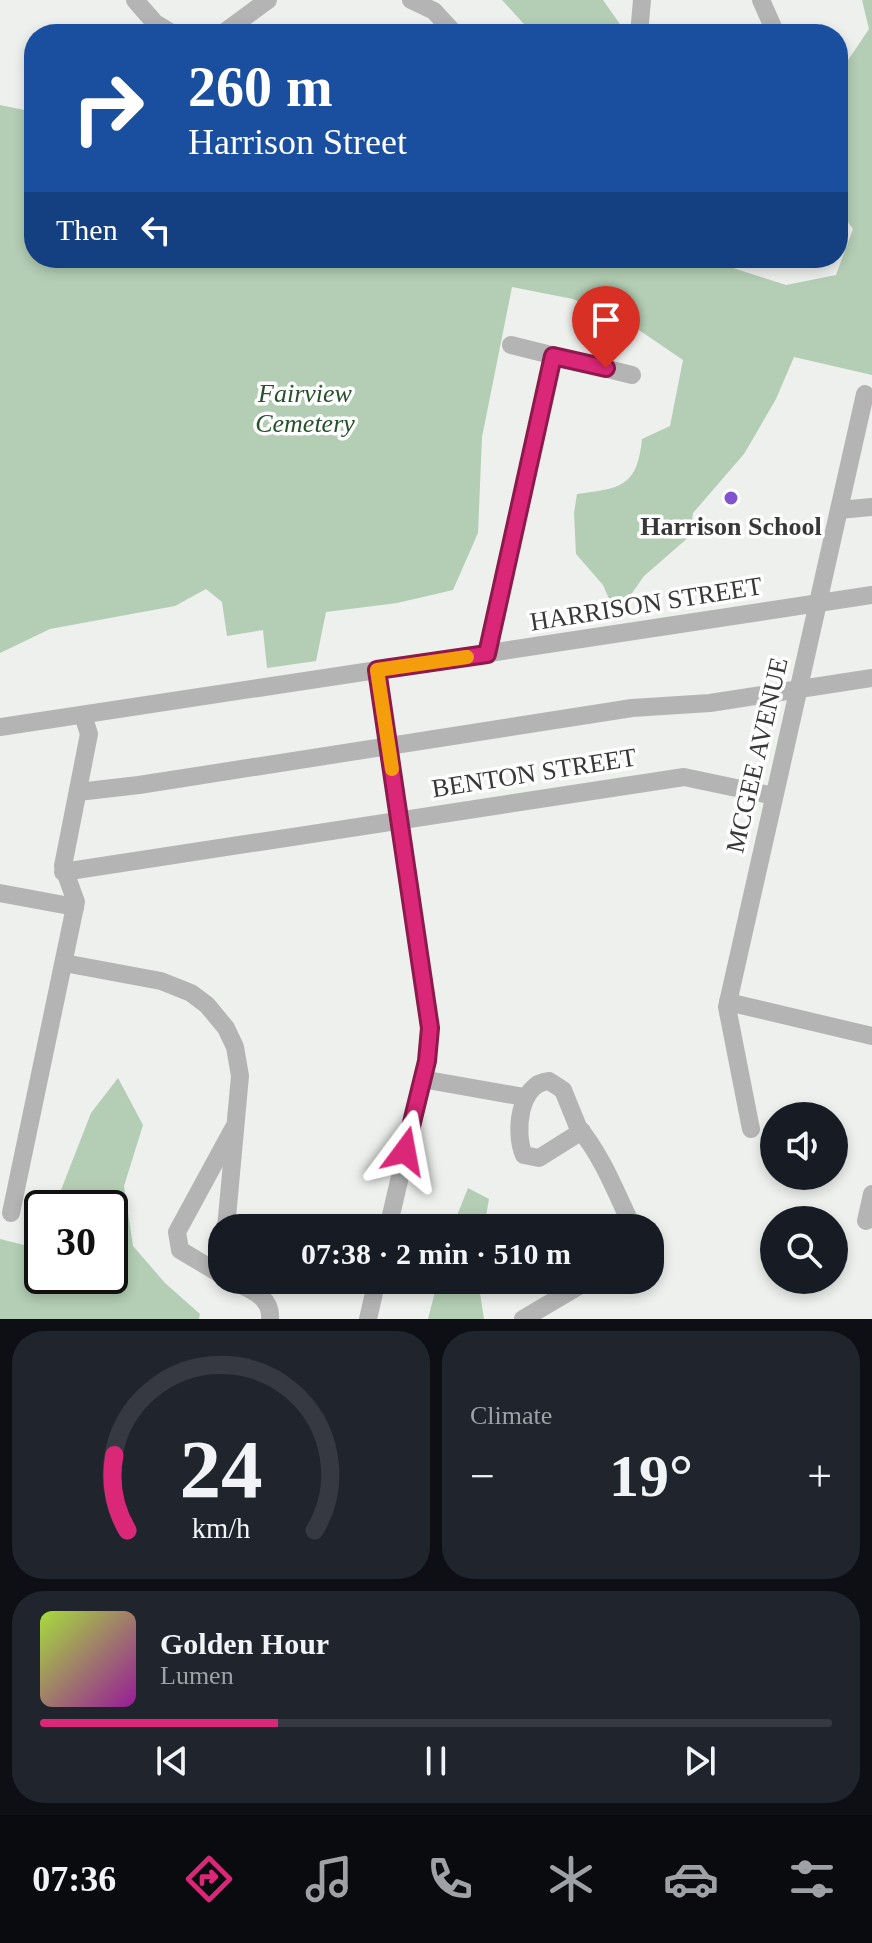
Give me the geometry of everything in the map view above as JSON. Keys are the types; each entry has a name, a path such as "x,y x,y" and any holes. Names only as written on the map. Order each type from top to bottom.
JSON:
{"street":[{"path":"135,0 157,24"},
{"path":"236,24 268,0"},
{"path":"411,0 434,11 446,24"},
{"path":"640,24 642,0"},
{"path":"761,0 772,24"},
{"path":"511,345 632,375"},
{"path":"487,654 553,356"},
{"name":"MCGEE AVENUE","path":"751,1129 732,1040 728,1002 865,394"},
{"path":"839,510 872,507"},
{"name":"HARRISON STREET","path":"0,727 872,595"},
{"path":"377,670 430,1028 422,1079 391,1214"},
{"path":"78,792 632,708 710,703 872,678"},
{"path":"11,1213 75,907 63,872 89,734 83,715"},
{"name":"BENTON STREET","path":"63,872 684,777 774,796"},
{"path":"0,893 75,907"},
{"path":"64,963 161,981 191,993 207,1005 226,1028 235,1047 240,1076 227,1214"},
{"path":"728,1002 872,1036"},
{"path":"422,1079 524,1097"},
{"path":"582,1131 539,1158 524,1155 520,1139 524,1097 534,1085 549,1081 563,1090 582,1131 598,1151 627,1214"},
{"path":"208,1262 180,1250 177,1232 235,1125"},
{"path":"866,1221 872,1194"},
{"path":"258,1294 271,1309 270,1319"},
{"path":"368,1319 374,1294"},
{"path":"523,1319 565,1294"}],"green space":[{"path":"502,0 603,0 620,24 524,24"},
{"name":"Fairview Cemetery","path":"862,0 872,0 872,375 794,357 776,399 744,454 693,513 690,536 644,576 630,596 632,613 617,617 603,585 576,554 574,513 577,494 615,487 631,476 640,455 642,439 670,426 683,360 636,328 573,299 512,287 482,437 478,533 453,590 397,603 326,612 316,661 267,668 263,630 227,636 222,602 206,589 175,606 50,629 0,653 0,105 24,110 24,268 733,268 786,285 836,275 839,268 848,268 848,243 853,229 848,222 848,60 869,29"},
{"path":"118,1078 143,1125 125,1190 61,1190 91,1113"},
{"path":"468,1188 489,1199 486,1214 458,1214"},
{"path":"128,1213 133,1246 165,1283 200,1314 199,1319 0,1319 0,1239 24,1245 24,1294 128,1294"},
{"path":"434,1294 480,1294 484,1319 428,1319"}],"slow traffic":[{"path":"392,769 377,670 467,657"}],"place":[{"name":"Harrison School","path":"731,498"}],"route":[{"path":"405,1151 427,1061 430,1028 377,670 487,654 553,356 606,368"}]}
